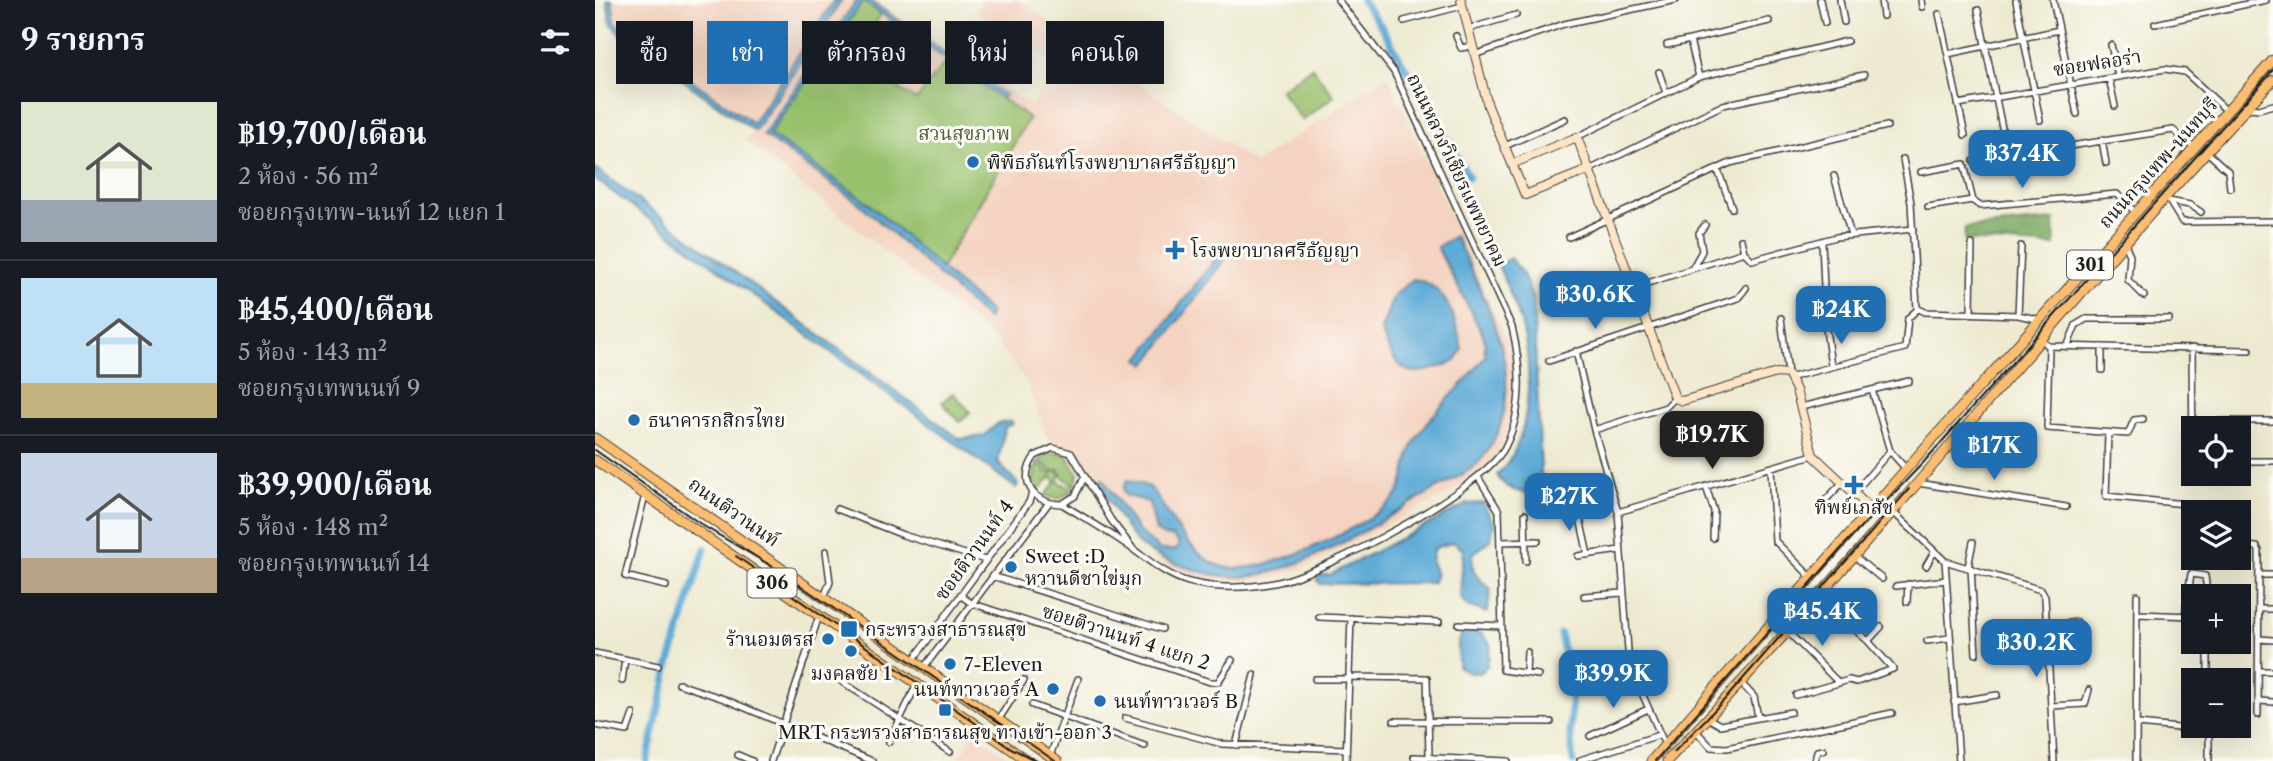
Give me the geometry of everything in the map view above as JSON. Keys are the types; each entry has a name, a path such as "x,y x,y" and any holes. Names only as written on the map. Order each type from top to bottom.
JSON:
{"main road":[{"name":"ถนนกรุงเทพ-นนทบุรี","path":"1651,761 1773,625 1811,577 1873,511 1906,469 2273,60"},
{"path":"2257,78 2270,84"},
{"name":"ถนนกรุงเทพ-นนทบุรี","path":"1667,761 1741,683 1918,483 1956,436 2045,344 2125,244 2168,200 2207,152 2270,84"},
{"path":"1944,427 1948,434 1956,436"},
{"path":"595,458 599,441"},
{"name":"ถนนติวานนท์","path":"599,441 1054,758"},
{"path":"1925,448 1934,452 1938,458"},
{"name":"ถนนติวานนท์","path":"595,458 1028,761"},
{"path":"903,674 914,659"}],"street":[{"name":"ถนนหลวงวิเชียรแพทยาคม","path":"1062,504 1166,572 1188,582 1233,588 1275,583 1304,574 1417,517 1493,465 1512,431 1519,372 1512,327 1394,72 1338,0"},
{"path":"1456,36 1461,48 1473,50 1564,24 1676,0"},
{"path":"1820,0 1825,23"},
{"path":"1840,0 1844,22"},
{"path":"1881,0 1883,16"},
{"path":"2053,0 2077,114"},
{"path":"2155,24 2266,0"},
{"path":"2016,1 2040,120"},
{"path":"1404,21 1461,3 1488,106 1523,191 1530,196 1723,105 1864,75"},
{"path":"1978,10 2002,128"},
{"path":"1940,14 1965,135"},
{"path":"1468,29 1516,15"},
{"path":"1667,45 1769,21"},
{"path":"1948,54 2059,30"},
{"path":"1690,40 1699,77"},
{"path":"1512,164 1577,137 1699,77 1847,41"},
{"path":"2111,45 2118,76"},
{"name":"ซอยฟลอร่า","path":"1958,104 2165,69 2185,72 2227,111"},
{"path":"1659,72 1666,93"},
{"path":"2109,78 2115,106"},
{"path":"2248,107 2259,109 2273,105"},
{"path":"1504,146 1565,119"},
{"path":"1569,237 1717,169 1762,153 1887,126"},
{"path":"1974,161 2173,130 2194,148"},
{"path":"1577,137 1675,398 1682,401 1777,373 1790,376 1905,348 1908,318 1918,309 2018,315 2041,320"},
{"path":"2102,140 2106,163"},
{"path":"2207,152 2228,171 2230,188"},
{"path":"1903,159 1913,229 1915,300 1918,309"},
{"path":"1921,172 1964,164 1973,200"},
{"path":"1717,169 1733,208"},
{"path":"1834,176 1851,235"},
{"path":"1928,207 1973,200 1984,206 2117,194 2136,213"},
{"path":"2168,200 2190,205 2201,212"},
{"path":"2168,200 2182,222 2273,221"},
{"path":"1693,267 1702,251 1699,233 1705,225"},
{"path":"1741,240 1744,252 1752,260 1851,235 1913,229"},
{"path":"1822,242 1825,310"},
{"path":"1971,312 1972,244"},
{"path":"2125,244 2130,255 2128,280 2144,296"},
{"path":"2018,315 2021,246"},
{"path":"1555,313 1744,252"},
{"path":"1549,361 1738,298 1746,288"},
{"path":"1781,318 1790,376 1813,455 1873,511"},
{"path":"2067,346 2076,325 2086,319 2169,319"},
{"path":"1826,329 1831,366"},
{"path":"2143,419 2134,420 2128,433 2108,435 2047,428 2045,344 2250,350"},
{"path":"2102,347 2102,370"},
{"path":"2191,416 2192,348"},
{"path":"1576,351 1594,430 1618,512 1622,593 1631,673 1665,746"},
{"path":"1801,407 1909,381"},
{"path":"1872,390 1890,450 1906,469"},
{"path":"1594,430 1666,407 1675,398"},
{"path":"2251,421 2273,421"},
{"path":"2108,435 2106,496 2181,504"},
{"name":"ถนนหลวงวิเชียรแพทยาคม","path":"1032,493 1028,484 1029,465 1044,450 1053,448 1071,453 1078,460 1084,478 1134,550"},
{"path":"1854,493 1890,450"},
{"path":"1618,512 1813,455"},
{"path":"2251,461 2273,461"},
{"path":"1771,468 1775,541 1811,577"},
{"path":"1478,477 1493,497 1499,512 1503,670 1538,675"},
{"path":"1032,493 1048,504 1062,504 1075,496 1084,478"},
{"path":"1819,507 1842,483"},
{"path":"1918,483 2066,507"},
{"path":"1706,486 1714,511 1713,538"},
{"path":"1588,555 1576,500 1610,488"},
{"name":"ซอยติวานนท์ 4","path":"914,659 1032,493"},
{"path":"645,495 625,576 666,586"},
{"name":"ซอยติวานนท์ 4","path":"925,666 1048,504"},
{"path":"837,509 903,535 985,560"},
{"path":"1892,511 1945,561 2041,590 2045,597 2054,761"},
{"path":"1525,514 1526,561"},
{"path":"1015,520 1026,530"},
{"path":"1501,542 1538,541"},
{"path":"1973,542 1970,568 1976,654"},
{"path":"2251,547 2258,548 2258,715"},
{"path":"1578,556 1620,550"},
{"path":"824,597 830,582 826,551"},
{"path":"1926,566 1934,552"},
{"path":"1853,555 1882,579"},
{"path":"1945,561 1959,761"},
{"path":"2190,584 2191,574 2205,576 2206,584"},
{"path":"2259,575 2273,575"},
{"path":"992,576 1162,629"},
{"path":"1896,586 1946,580"},
{"path":"1907,602 1908,584"},
{"path":"1584,596 1622,593"},
{"name":"ซอยติวานนท์ 4 แยก 2","path":"960,595 971,603 1210,682 1218,682 1232,660"},
{"path":"2136,761 2137,595"},
{"path":"1796,695 1839,683 1857,682 1893,669 1868,641 1817,597"},
{"path":"2260,609 2273,609"},
{"path":"2137,614 2181,616"},
{"path":"771,761 820,616"},
{"path":"1319,617 1439,622"},
{"path":"1346,761 1351,618"},
{"path":"2047,626 2077,622"},
{"path":"1459,624 1502,626"},
{"path":"1868,641 1881,627"},
{"path":"1787,631 1839,683"},
{"path":"2035,634 2036,648"},
{"path":"1927,641 1949,638"},
{"path":"2259,639 2273,640"},
{"path":"2026,649 2047,647"},
{"path":"1526,673 1527,652"},
{"path":"595,653 657,666"},
{"path":"622,681 625,659"},
{"path":"2259,671 2273,671"},
{"path":"1594,683 1631,673"},
{"path":"830,674 950,752"},
{"path":"1236,745 1254,675"},
{"path":"1315,679 1427,678 1429,755"},
{"path":"1054,758 1078,679"},
{"path":"999,719 1024,680"},
{"path":"1741,683 1754,697 1758,717"},
{"path":"679,684 724,699 872,761"},
{"path":"889,742 918,684"},
{"path":"2051,706 2085,704 2089,690"},
{"path":"1954,702 1997,695"},
{"path":"2259,701 2273,702"},
{"path":"1032,705 1145,746"},
{"path":"1590,736 1648,709"},
{"path":"1708,718 1720,725 1791,712"},
{"path":"1696,731 1711,747 1727,748 1892,713"},
{"path":"595,726 627,731 633,714"},
{"path":"1125,718 1213,742 1346,749"},
{"path":"1394,721 1551,722"},
{"path":"2138,724 2181,727"},
{"path":"1580,760 1659,735"},
{"path":"2209,738 2209,761"},
{"path":"1815,761 1817,751 1823,750"},
{"path":"738,755 752,761"},
{"path":"1414,757 1429,755 1509,761"}],"shaded area":[{"path":"612,0 834,0 820,21 802,21 802,49 788,70 788,21 707,21 707,84 779,84 753,123 693,81 693,21 616,21"},
{"name":"โรงพยาบาลศรีธัญญา","path":"842,0 873,0 905,21 828,21"},
{"name":"โรงพยาบาลศรีธัญญา","path":"982,0 1018,0 1049,21 1046,21 1046,58 1032,49 1032,21 990,21 975,11"},
{"name":"โรงพยาบาลศรีธัญญา","path":"931,39 945,48 945,84 999,84 1031,105 1046,82 1140,84 1255,163 1388,76 1511,350 1514,391 1506,435 1495,458 1457,489 1299,570 1268,580 1230,582 1210,580 1165,566 1138,544 1096,486 1046,435 1027,383 992,337 745,140 756,130 802,60 802,84 931,84"},
{"path":"974,734 1015,761 957,761"}],"green space":[{"name":"สวนสุขภาพ","path":"863,1 881,14 877,21 849,21"},
{"name":"สวนสุขภาพ","path":"945,63 945,84 981,84 1029,118 941,269 868,203 769,134 804,84 892,84 916,100"},
{"path":"1312,67 1334,96 1302,120 1280,90"},
{"path":"2054,220 2055,246 1964,240 1965,228"},
{"path":"953,393 970,412 960,422 942,402"},
{"path":"1051,453 1065,454 1078,473 1075,487 1061,475 1058,481 1073,490 1059,499 1045,496 1056,482 1051,477 1039,490 1033,481 1037,463 1051,474 1056,471 1062,475 1059,470 1052,471 1039,461"}],"water":[{"path":"607,0 612,0 616,30 610,21"},
{"path":"834,0 842,0 828,21 820,21"},
{"path":"857,0 869,0 899,21 891,21 863,1 849,21 842,21"},
{"path":"931,43 945,53 945,59 931,49"},
{"path":"802,49 802,60 788,81 788,70"},
{"path":"802,79 802,84 804,84 769,134 868,203 991,313 987,319 860,204 763,135"},
{"path":"693,81 753,123 779,84 786,84 755,131 688,84 693,84"},
{"path":"981,84 989,84 1005,95 1002,99"},
{"path":"595,168 960,439 984,436 997,424 1011,421 1013,424 1005,427 998,463 1018,484 1016,488 595,179"},
{"path":"1455,236 1493,319 1504,362 1504,414 1491,445 1477,464 1336,546 1281,569 1256,575 1233,577 1195,570 1154,554 1135,540 1098,480 1103,478 1138,531 1160,550 1176,550 1179,543 1173,537 1156,531 1149,502 1125,495 1123,489 1127,480 1150,487 1188,542 1208,560 1220,566 1237,568 1258,566 1309,549 1358,525 1391,502 1401,488 1411,451 1421,431 1485,356 1484,337 1437,247"},
{"path":"1219,254 1225,259 1146,364 1139,359"},
{"path":"1510,258 1523,274 1533,300 1542,492 1516,491 1497,475 1509,461 1517,445 1527,405 1526,343 1514,303 1498,265"},
{"path":"1413,279 1434,288 1448,305 1462,349 1456,361 1417,372 1400,366 1387,346 1381,330 1394,295"},
{"path":"1483,503 1494,524 1491,540 1473,554 1472,561 1476,574 1491,589 1487,613 1467,606 1460,597 1463,550 1454,542 1434,548 1431,561 1436,575 1432,583 1320,584 1317,580 1320,575 1330,575 1467,504"},
{"path":"1480,632 1491,645 1487,666 1480,673 1469,673 1458,666 1458,643 1462,634"}],"waterway":[{"path":"1362,0 1381,26 1469,177"},
{"path":"647,761 669,665 705,548"},
{"path":"1560,634 1572,690 1570,732 1573,761"}],"railway":[{"path":"1655,761 1847,542 1922,464 2273,70"},
{"path":"595,450 705,527 775,568 1055,761"},
{"path":"1674,752 1728,696 1909,489"},
{"path":"736,556 1011,748 1037,761"}],"place":[{"name":"พิพิธภัณฑ์โรงพยาบาลศรีธัญญา","path":"973,162"},
{"name":"โรงพยาบาลศรีธัญญา","path":"1175,250"},
{"name":"ธนาคารกสิกรไทย","path":"634,420"},
{"name":"ทิพย์เภสัช","path":"1854,485"},
{"name":"Sweet :D หวานดีชาไข่มุก","path":"1011,567"},
{"name":"กระทรวงสาธารณสุข","path":"849,629"},
{"name":"ร้านอมตรส","path":"828,639"},
{"name":"มงคลชัย 1","path":"851,651"},
{"name":"7-Eleven","path":"950,664"},
{"name":"นนท์ทาวเวอร์ A","path":"1053,689"},
{"name":"นนท์ทาวเวอร์ B","path":"1100,701"},
{"name":"MRT กระทรวงสาธารณสุข ทางเข้า-ออก 3","path":"945,710"}]}
